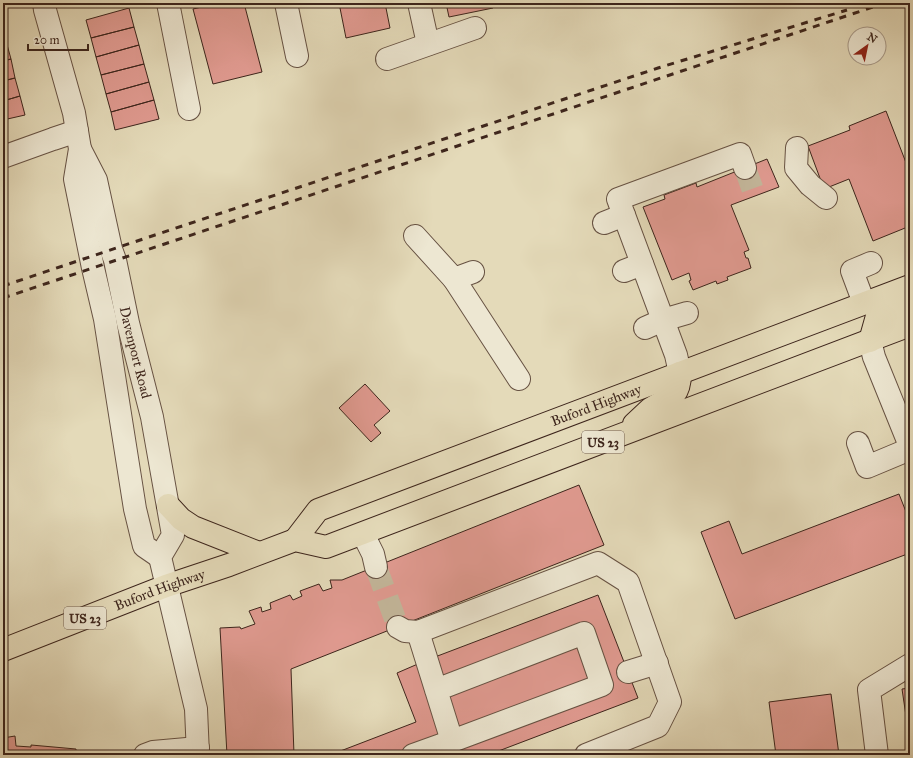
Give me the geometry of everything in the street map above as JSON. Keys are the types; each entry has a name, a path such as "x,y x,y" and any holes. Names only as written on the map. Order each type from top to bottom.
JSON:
{"main road":[{"name":"Buford Highway","path":"3,650 166,586 229,565 294,540 318,510 910,286"},
{"path":"870,341 877,316 910,303"},
{"name":"US 23","path":"294,540 326,547 910,325"},
{"path":"623,435 650,410 674,395 678,389 680,373"},
{"path":"168,505 181,519 193,527 259,553"}],"street":[{"name":"Davenport Road","path":"44,3 74,113 78,140 74,179 105,319 135,509 144,546 160,557 174,535 152,417 128,323 96,180 78,140"},
{"path":"168,3 189,109"},
{"path":"286,3 297,56"},
{"path":"419,3 428,44"},
{"path":"387,59 475,28"},
{"path":"3,157 54,139 78,140"},
{"path":"797,148 796,168 810,185 826,198"},
{"path":"680,373 676,355 654,324 614,219 618,199 740,154 745,168"},
{"path":"414,236 464,275 518,379"},
{"path":"864,303 852,271 871,263"},
{"path":"654,324 688,313"},
{"path":"858,443 867,466 910,448 874,357 870,341"},
{"path":"363,534 373,554 376,567"},
{"path":"146,755 153,752 198,751 196,709 160,557"},
{"path":"452,741 436,690 408,629 598,564 628,582 670,702 658,726 586,755"},
{"path":"413,755 602,685 584,633 436,690"},
{"path":"628,672 657,663"},
{"path":"877,755 869,690 910,665"}],"building":[{"path":"219,3 244,3 262,72 213,84 193,9"},
{"path":"339,3 385,3 390,28 346,38"},
{"path":"446,3 492,3 493,8 449,17"},
{"path":"129,8 134,27 91,38 86,20"},
{"path":"134,27 139,45 96,57 91,38"},
{"path":"6,41 11,59 3,61 3,42"},
{"path":"139,45 144,64 101,75 96,57"},
{"path":"11,59 15,78 3,81 3,61"},
{"path":"144,64 149,82 106,94 101,75"},
{"path":"15,78 20,96 3,101 3,81"},
{"path":"149,82 154,100 111,112 106,94"},
{"path":"20,96 25,115 3,120 3,101"},
{"path":"154,100 159,119 115,130 111,112"},
{"path":"886,111 910,173 910,226 873,241 849,179 824,189 808,146 850,130 849,126"},
{"path":"767,159 779,187 731,205 749,250 744,252 746,258 748,258 751,268 727,277 728,280 717,284 716,281 693,290 689,281 691,280 689,273 672,280 643,207 665,199 664,195 696,183 697,187"},
{"path":"365,384 390,411 374,425 381,433 371,442 339,408"},
{"path":"579,485 604,545 291,669 294,755 227,755 220,628 240,627 241,629 255,624 249,611 261,607 262,612 271,609 270,603 290,595 293,600 302,596 300,591 319,584 323,591 332,588 330,580 342,580"},
{"path":"899,494 910,522 910,553 735,619 701,532 729,521 742,554"},
{"path":"598,595 638,698 488,755 330,755 416,722 397,673 427,660"},
{"path":"910,688 910,743 902,689"},
{"path":"831,694 839,755 776,755 769,702"},
{"path":"15,736 16,746 31,747 31,745 76,749 76,755 3,755 3,738"}],"tunnel":[{"path":"745,168 755,196"},
{"path":"376,567 398,627"}],"railway":[{"path":"3,298 885,3"},
{"path":"3,286 658,68 847,10"}]}
